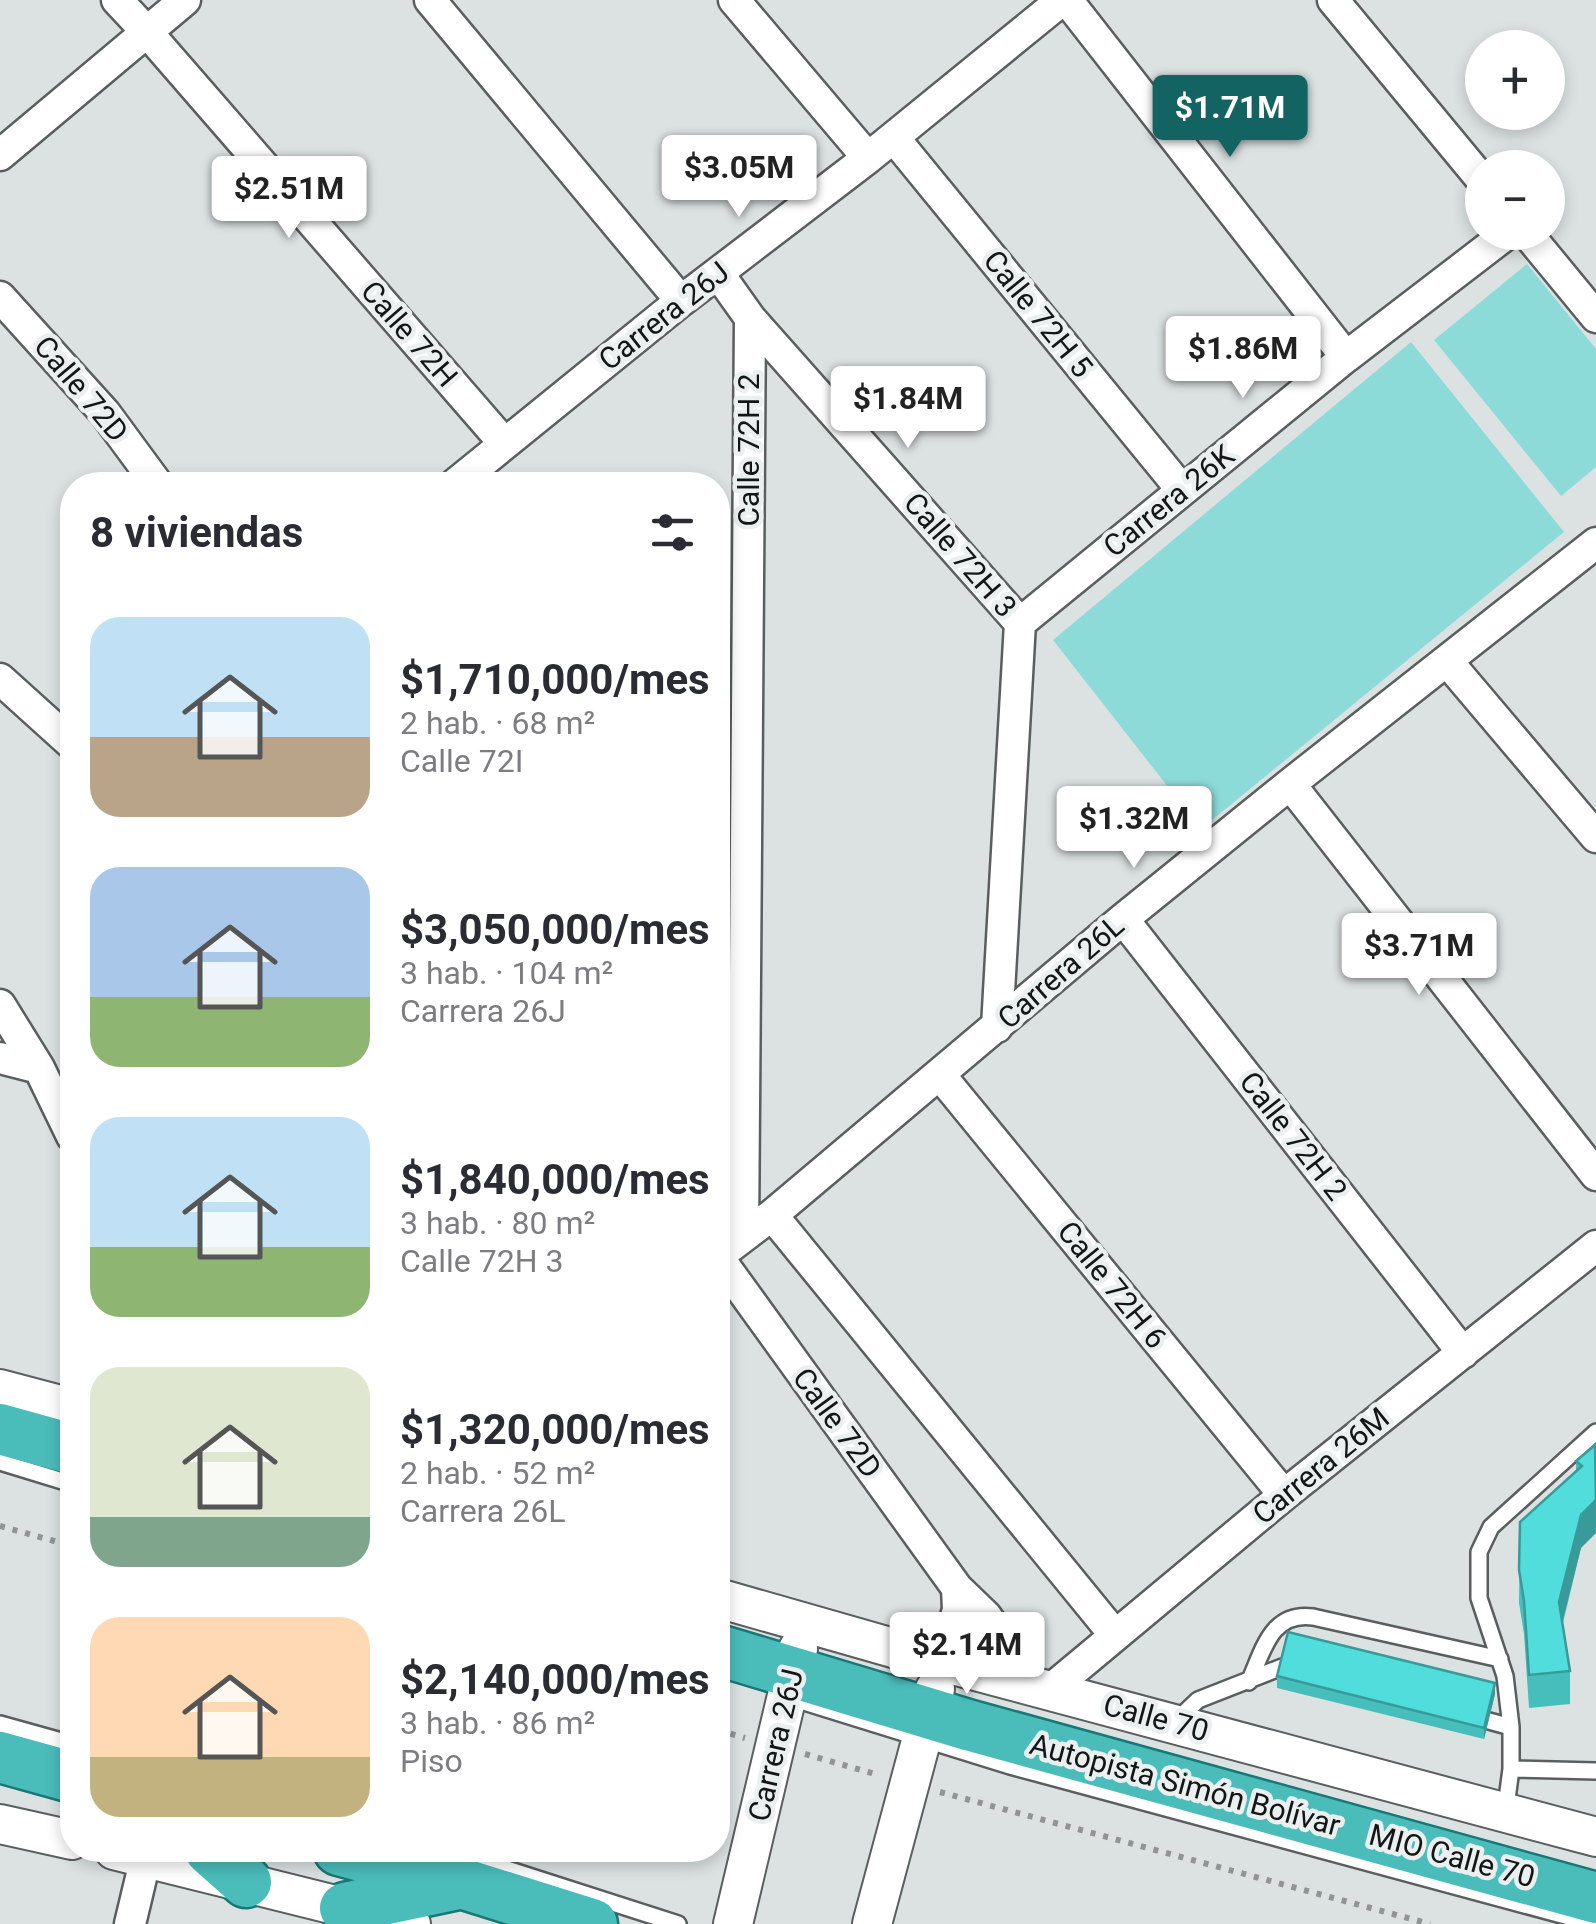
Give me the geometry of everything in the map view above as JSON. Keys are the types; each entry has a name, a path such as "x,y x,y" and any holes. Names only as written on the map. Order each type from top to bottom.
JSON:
{"highway":[{"path":"0,1430 60,1446"},
{"name":"Autopista Simón Bolívar","path":"730,1657 784,1687 1596,1898"},
{"path":"0,1756 60,1774"},
{"path":"224,1862 246,1882"},
{"path":"421,1862 455,1867 592,1924"},
{"path":"345,1908 455,1867"}],"street":[{"name":"Calle 72H","path":"118,0 504,443"},
{"path":"0,155 185,0"},
{"path":"430,0 681,301"},
{"path":"734,0 868,158"},
{"path":"1333,0 1465,159"},
{"path":"1049,4 1346,357"},
{"name":"Carrera 26J","path":"475,472 504,443 681,301 894,138 1049,4"},
{"name":"Calle 72H 5","path":"894,138 1182,490"},
{"name":"Carrera 26K","path":"1020,623 1346,357 1486,250"},
{"path":"1541,250 1596,317"},
{"path":"718,273 750,318"},
{"name":"Calle 72D","path":"0,296 105,413 148,472"},
{"name":"Calle 72H 3","path":"750,318 1020,623 997,1027"},
{"name":"Calle 72H 2","path":"743,1237 750,318"},
{"name":"Carrera 26L","path":"730,1247 940,1075 1122,918 1596,544"},
{"path":"1447,661 1596,837"},
{"path":"0,679 60,733"},
{"path":"1290,784 1596,1175"},
{"name":"Calle 72H 2","path":"1122,918 1463,1352"},
{"path":"0,1005 40,1068 60,1110"},
{"path":"0,1058 40,1068"},
{"name":"Calle 72H 6","path":"940,1075 1284,1495"},
{"path":"772,1215 1114,1634"},
{"name":"Carrera 26M","path":"1040,1687 1114,1634 1596,1246"},
{"name":"Calle 72D","path":"730,1273 957,1588 986,1616 1040,1687"},
{"path":"0,1389 60,1405"},
{"path":"872,1924 958,1610 957,1588"},
{"name":"Calle 70","path":"730,1602 1596,1837"},
{"name":"Carrera 26J","path":"733,1924 776,1746 784,1687 803,1624"},
{"path":"0,1824 60,1837"},
{"path":"130,1862 130,1924"},
{"path":"163,1862 411,1924"}],"lane":[{"path":"1506,1814 1511,1769 1509,1698 1479,1598 1479,1552 1490,1527 1596,1432"},
{"path":"0,1462 60,1480"},
{"path":"1249,1682 1272,1632 1295,1616 1500,1659"},
{"path":"1174,1723 1198,1700 1282,1668"},
{"path":"1489,1720 1511,1726"},
{"path":"0,1724 60,1741"},
{"name":"MIO Calle 70","path":"925,1726 1010,1766 1595,1924"},
{"path":"1511,1769 1596,1772"},
{"path":"455,1867 678,1924"}],"path":[{"path":"0,1526 60,1543"},
{"path":"730,1733 1430,1924"}],"shaded area":[{"path":"1527,264 1596,349 1596,467 1561,496 1434,340"},
{"path":"1411,342 1564,532 1201,829 1053,640"}],"building":[{"path":"1595,1445 1596,1500 1581,1515 1559,1602 1570,1671 1529,1675 1519,1570 1520,1522 1582,1466 1576,1461"},
{"path":"1288,1632 1495,1683 1484,1728 1277,1676"}]}
